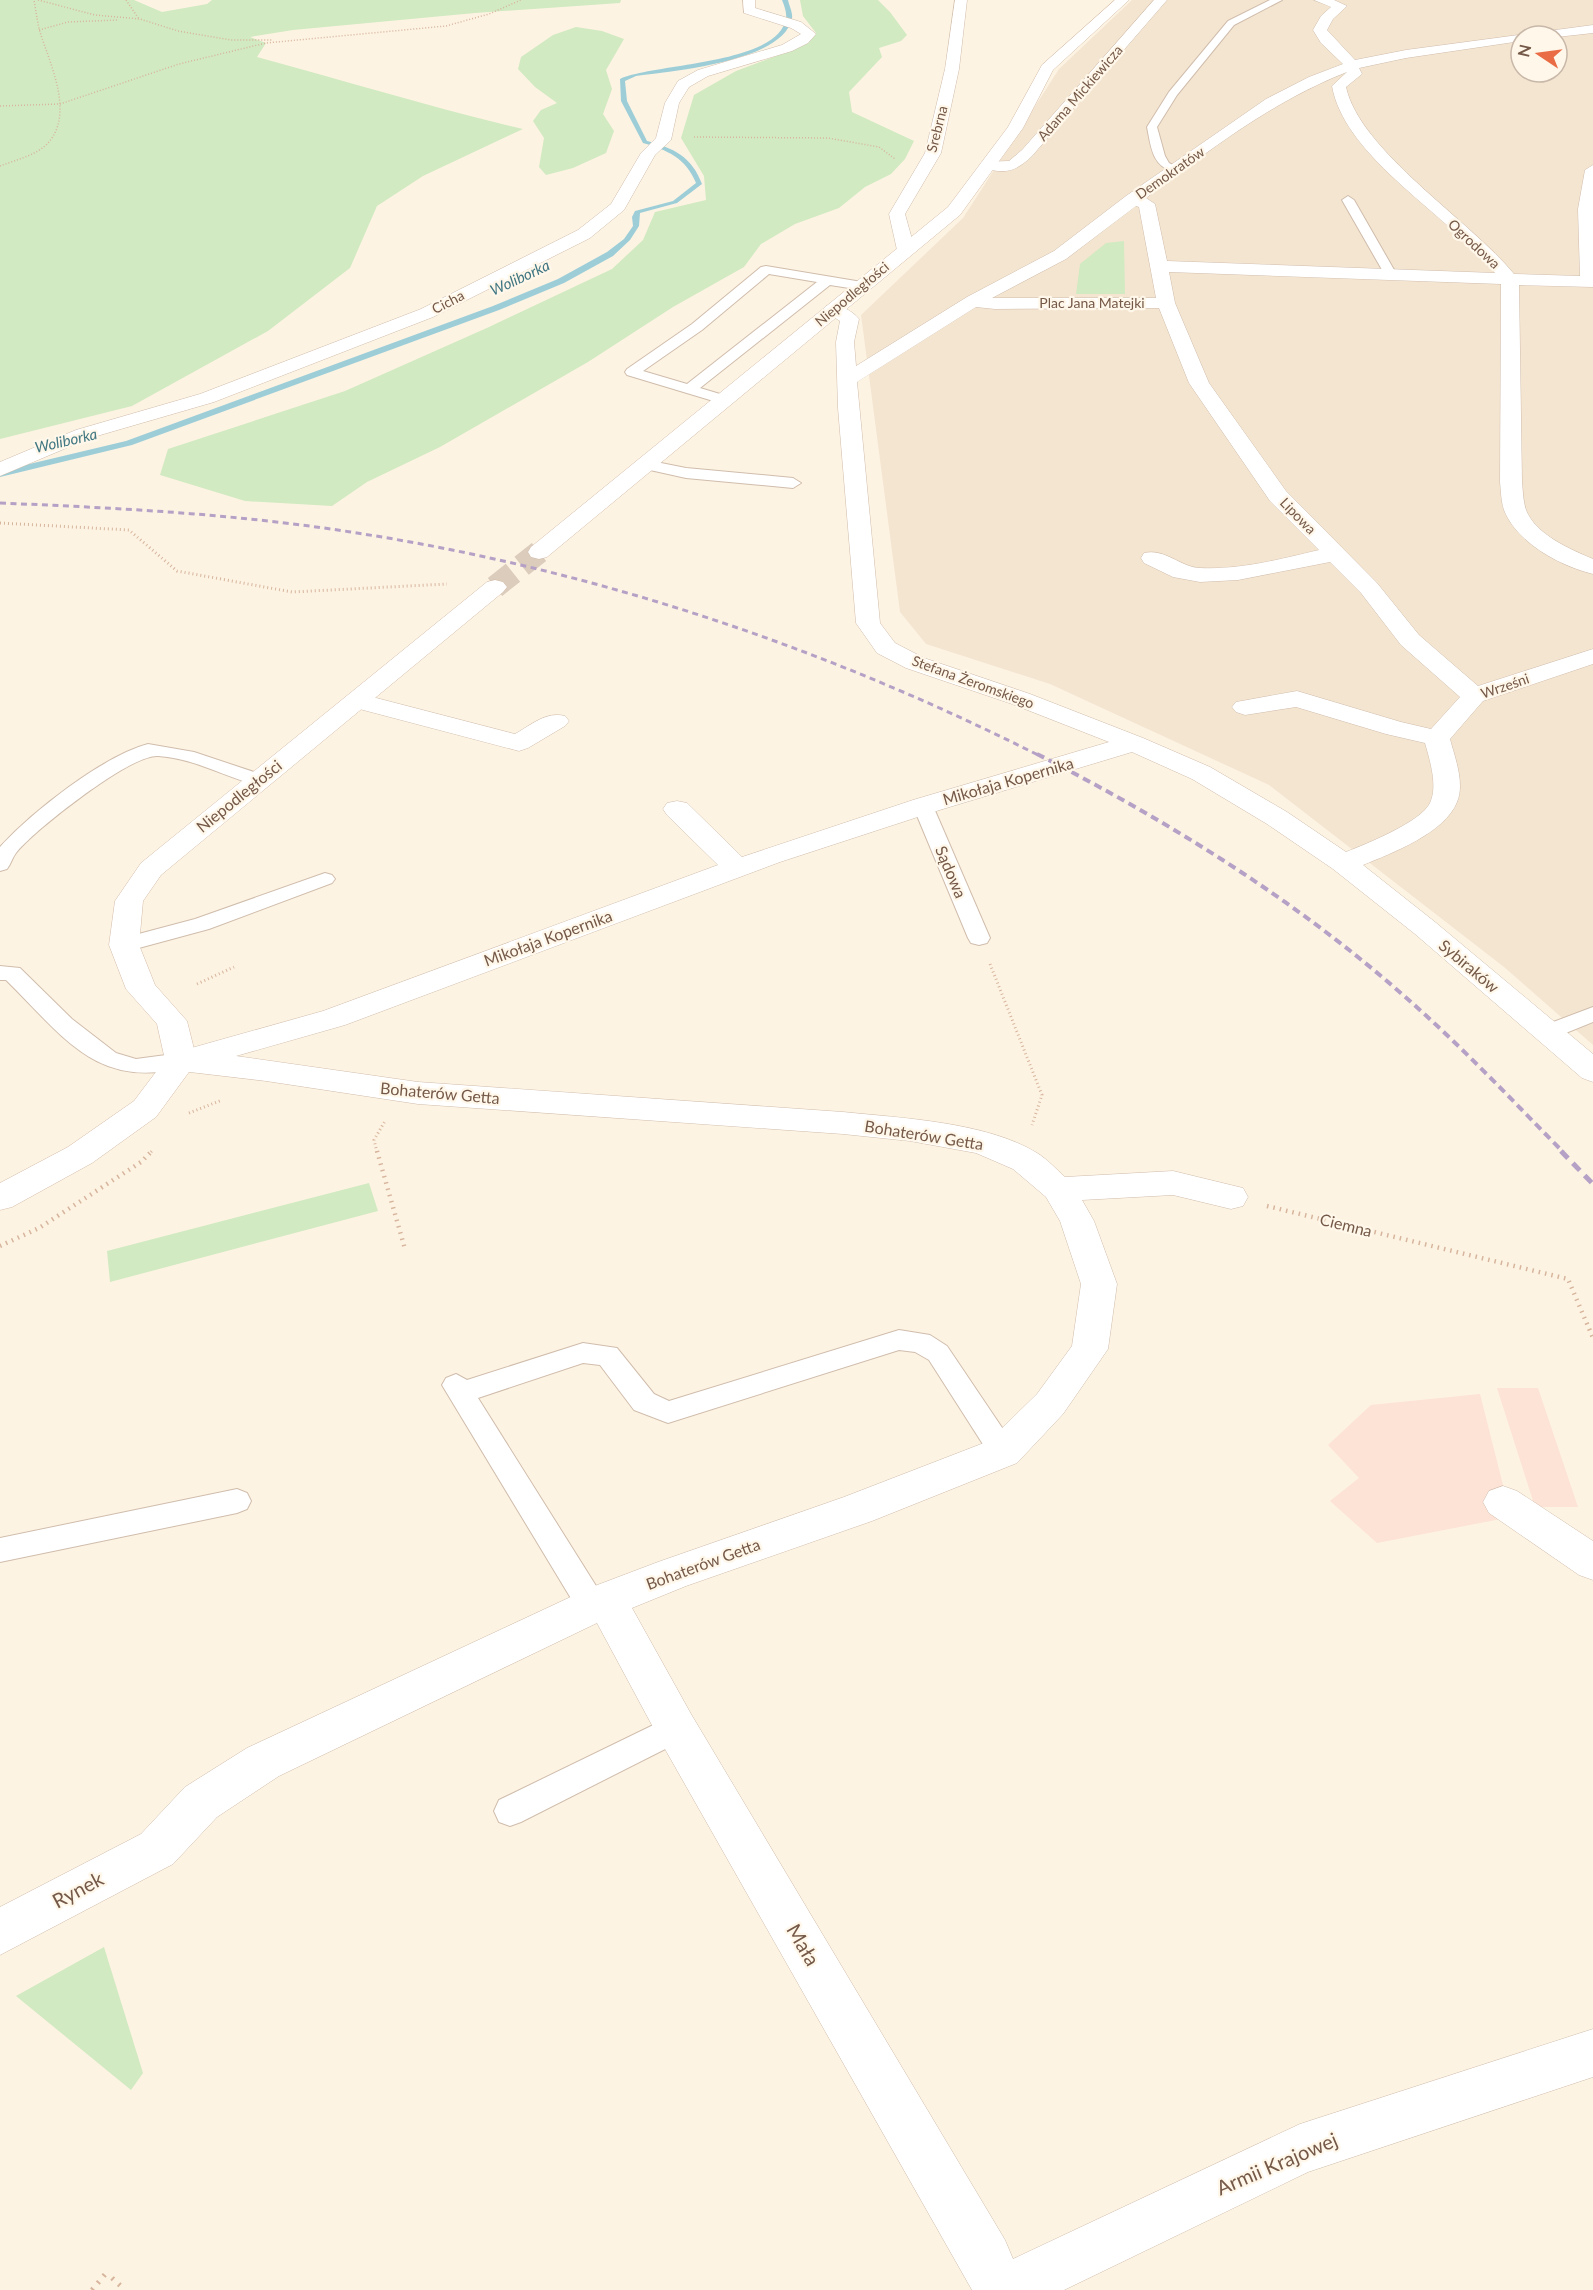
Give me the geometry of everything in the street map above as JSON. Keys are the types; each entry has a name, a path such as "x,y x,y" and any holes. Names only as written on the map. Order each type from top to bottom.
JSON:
{"street":[{"path":"664,140 672,103 683,84 703,73 787,48 803,40 809,34 801,25 758,15 749,10 749,0"},
{"name":"Srebrna","path":"906,250 897,214 933,153 951,69 961,0"},
{"name":"Niepodległości","path":"539,552 954,211 1015,128 1047,68 1124,0"},
{"name":"Adama Mickiewicza","path":"988,165 1013,166 1027,153 1161,0"},
{"path":"1320,0 1346,5 1322,24 1320,30 1353,65"},
{"path":"1569,32 1593,29"},
{"name":"Demokratów","path":"847,380 973,301 1060,255 1174,169 1271,102 1314,80 1353,65 1463,44 1509,38"},
{"name":"Ogrodowa","path":"1353,65 1355,74 1339,86 1338,94 1348,116 1411,187 1488,254 1510,280 1510,482 1516,513 1533,535 1575,560 1593,567"},
{"name":"Cicha","path":"7,466 82,434 207,398 427,313 584,234 618,207 649,153 664,140"},
{"path":"1158,266 1592,283 1586,209 1593,170"},
{"name":"Plac Jana Matejki","path":"973,301 994,304 1166,303 1147,204 1132,200"},
{"name":"Lipowa","path":"1166,303 1199,383 1278,496 1369,588 1410,640 1474,696"},
{"name":"Stefana Żeromskiego","path":"832,310 850,319 845,342 848,408 868,622 886,648 915,663 1021,699 1134,743 1201,773 1277,818 1343,863"},
{"path":"1152,558 1164,560 1182,573 1210,577 1335,554"},
{"name":"Niepodległości","path":"181,1061 172,1022 141,989 124,945 129,901 151,869 495,587"},
{"name":"Wrześni","path":"1437,738 1474,696 1593,656"},
{"path":"1245,707 1297,699 1395,729 1437,738 1445,774 1443,803 1427,821 1401,838 1343,863"},
{"path":"357,701 519,743 556,721"},
{"name":"Mikołaja Kopernika","path":"181,1061 334,1018 737,868 923,806 1134,743"},
{"path":"677,809 737,868"},
{"name":"Sybiraków","path":"1343,863 1425,928 1593,1071"},
{"path":"0,1197 80,1155 145,1109 181,1061"},
{"name":"Bohaterów Getta","path":"157,1849 201,1802 262,1762 599,1603 672,1574 858,1509 1003,1452 1050,1404 1090,1349 1099,1284 1077,1221 1058,1189 1025,1161 983,1143 910,1130 831,1122 418,1093 266,1070 181,1061"},
{"path":"1058,1189 1173,1183 1231,1197"},
{"path":"1503,1502 1593,1563"},
{"name":"Mała","path":"599,1603 676,1728 980,2249 999,2290"},
{"name":"Rynek","path":"0,1932 157,1849"},
{"name":"Armii Krajowej","path":"1006,2290 1300,2149 1593,2053"}],"lane":[{"path":"1174,169 1165,165 1159,156 1152,128 1173,94 1231,23 1277,0"},
{"path":"1348,200 1386,263 1390,275"},
{"path":"725,399 632,372 678,349 703,331 766,270 862,286"},
{"path":"690,389 827,280"},
{"path":"759,333 797,340"},
{"path":"646,465 686,473 793,483"},
{"path":"0,865 7,850 38,822 102,774 139,752 161,750 259,780"},
{"name":"Sądowa","path":"923,806 980,938"},
{"path":"124,945 202,924 325,879"},
{"path":"0,973 12,972 86,1043 119,1063 145,1067 181,1061"},
{"path":"1548,1032 1593,1014"},
{"path":"599,1603 458,1389 583,1353 608,1355 644,1402 668,1412 899,1340 921,1342 939,1353 1003,1452"},
{"path":"0,1550 237,1501"},
{"path":"510,1811 676,1728"}],"path":[{"path":"0,166 45,145 54,133 60,116 60,104 47,48 39,30 34,0"},
{"path":"38,0 95,15 140,19 178,32 231,40 285,40"},
{"path":"126,0 140,19"},
{"path":"0,106 60,104 179,63 232,49 285,40 446,26 478,18 521,0"},
{"path":"39,30 88,20 140,19"},
{"path":"664,140 762,135 828,138 879,147 902,164"},
{"path":"0,523 129,530 177,570 292,592 452,583"},
{"path":"980,938 1042,1095 1032,1127"},
{"path":"197,984 234,967"},
{"path":"385,1120 374,1140 405,1249"},
{"name":"Ciemna","path":"1231,1197 1568,1279 1593,1338"},
{"path":"92,2290 107,2272"},
{"path":"112,2278 125,2290"}],"shaded area":[{"path":"1132,0 1593,0 1593,1045 1504,967 1269,785 1050,684 926,644 900,612 861,315 963,218 1059,69"},
{"path":"1497,1388 1538,1388 1578,1507 1535,1507"},
{"path":"1480,1394 1511,1517 1377,1543 1330,1501 1359,1478 1328,1445 1371,1405"}],"green space":[{"path":"0,0 134,0 162,12 207,4 212,0 621,0 620,3 475,13 293,30 250,37 266,43 257,57 523,129 423,176 377,206 350,268 268,331 132,406 0,439"},
{"path":"800,0 878,0 907,35 901,41 879,48 882,57 849,92 852,112 914,141 905,159 891,174 865,187 839,208 795,224 761,244 744,267 673,307 588,362 440,447 367,482 332,506 245,501 160,475 168,449 345,391 489,327 612,269 643,240 655,212 706,200 704,176 681,138 694,95 736,71 787,52 816,33 803,16"},
{"path":"576,27 602,31 624,39 606,70 612,89 603,114 614,131 606,153 573,168 546,175 539,167 544,138 533,121 541,110 557,103 535,87 518,69 521,57 553,35"},
{"path":"1124,241 1125,294 1076,294 1080,264 1106,243"},
{"path":"369,1183 378,1211 110,1282 107,1251"},
{"path":"104,1947 143,2073 131,2090 16,1996"}],"waterway":[{"name":"Woliborka","path":"0,474 129,443 496,308 561,281 610,254 627,240 636,226 637,212 675,202 699,184 691,167 679,155 645,142 624,101 622,80 635,74 722,60 767,44 782,33 789,18 785,0"}],"tunnel":[{"path":"495,587 539,552"}],"railway":[{"path":"0,503 224,516 313,526 446,549 534,568 621,591 792,647 876,680 1040,756"},
{"path":"1037,754 1136,807 1184,836 1232,866 1324,931 1368,965 1431,1020 1563,1152"},
{"path":"1561,1151 1593,1184"}]}
